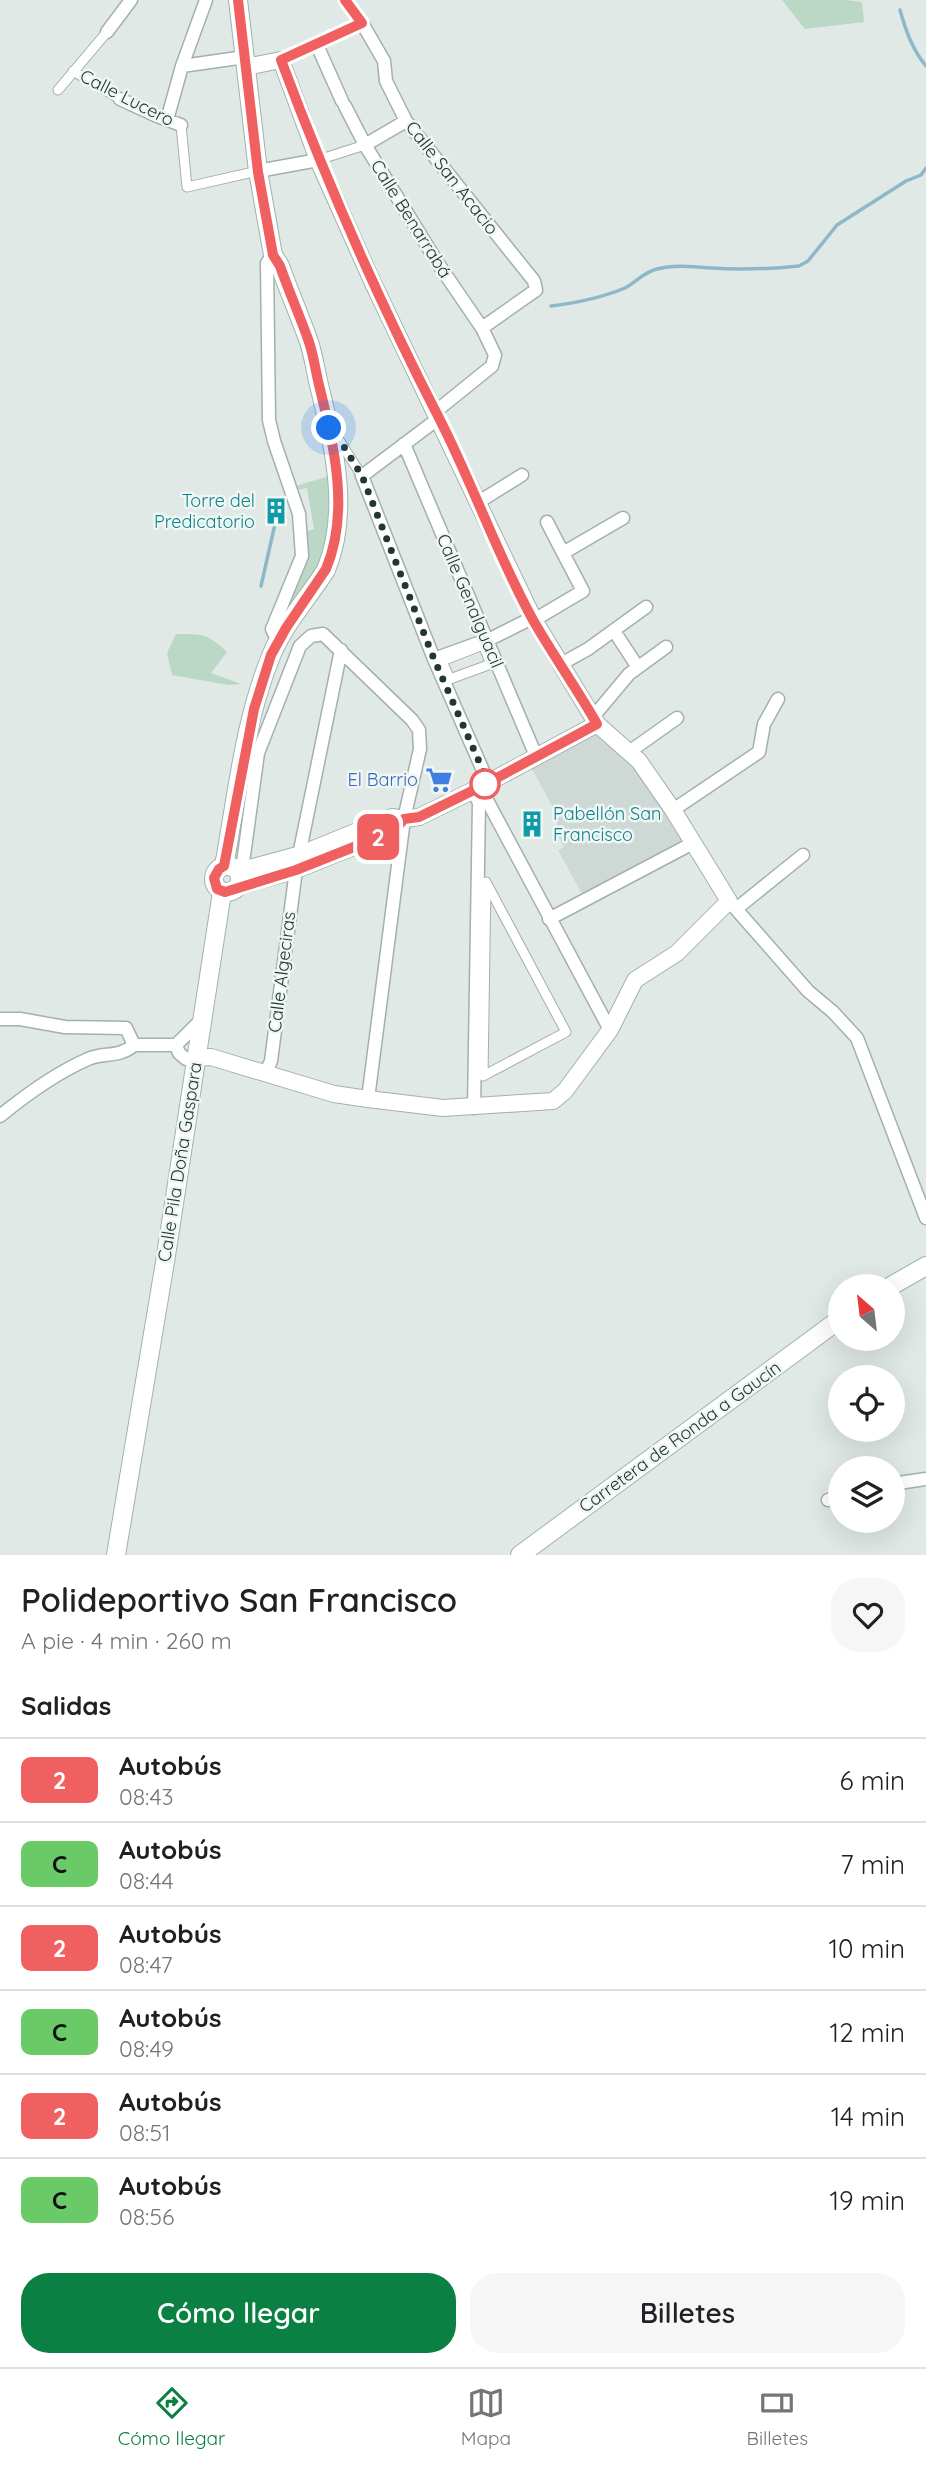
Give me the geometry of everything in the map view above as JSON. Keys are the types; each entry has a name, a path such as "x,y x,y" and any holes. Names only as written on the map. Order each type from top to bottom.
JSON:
{"main road":[{"name":"Calle Pila Doña Gaspara","path":"116,1555 192,1064 233,877 254,709 278,642 331,558 337,525 337,470 309,343 280,266 273,255 258,172 238,0"},
{"path":"905,1278 926,1266"},
{"name":"Carretera de Ronda a Gaucín","path":"520,1555 828,1328"}],"street":[{"path":"58,90 131,0"},
{"path":"167,120 182,66 206,0"},
{"path":"243,0 250,58 254,61 280,56 348,25 351,17 338,0"},
{"name":"Calle San Acacio","path":"345,0 384,61 386,81 406,121 534,281 536,290 482,328"},
{"path":"182,66 281,60 362,23"},
{"name":"Calle Benarrabá","path":"317,45 365,145 439,265 482,328 495,355 492,366 404,444 362,476"},
{"path":"281,60 318,160 372,281 534,620 595,720 639,761 732,905 808,991 833,1012 857,1038 926,1217"},
{"name":"Calle Lucero","path":"73,71 120,99 181,125"},
{"path":"181,125 187,187 318,160 365,145 406,121"},
{"path":"273,255 267,263 269,420 299,514 302,556 272,629 278,642"},
{"path":"329,428 336,434 362,476 434,659 480,787 610,1030"},
{"name":"Calle Genalguacil","path":"404,444 537,757"},
{"path":"477,503 522,475"},
{"path":"563,554 623,518"},
{"path":"434,659 492,639 528,620 534,620 583,591 547,522"},
{"path":"561,664 588,649 646,607"},
{"path":"233,877 258,753 300,646 311,636 323,634 405,712 419,730 421,748 404,819 369,1099"},
{"path":"618,636 637,666"},
{"path":"483,645 491,664 450,679 442,661 483,645"},
{"path":"233,877 301,854 392,817 419,817 537,757 595,720 637,666 666,647"},
{"name":"Calle Algeciras","path":"266,1072 271,1061 296,870 341,650"},
{"path":"673,810 759,752 764,724 778,699"},
{"path":"629,752 677,718"},
{"path":"474,1108 480,787"},
{"path":"233,877 296,870 394,831 404,819"},
{"path":"478,836 503,833"},
{"path":"549,919 694,843"},
{"path":"176,1045 179,1053 192,1064 211,1057 334,1094 443,1108 553,1101 565,1091 610,1030 635,980 677,953 732,905 803,855"},
{"path":"486,882 566,1032 483,1076 483,1012 486,882"},
{"path":"0,1019 20,1019 65,1027 126,1027 134,1045"},
{"path":"0,1116 29,1094 91,1057 126,1052 134,1045 176,1045 202,1019"},
{"path":"905,1481 926,1479"}],"shaded area":[{"path":"595,733 634,758 674,816 669,820 682,840 582,894 558,850 564,847 558,836 556,813 532,769"}],"green space":[{"path":"782,0 862,2 864,22 805,29"},
{"path":"329,476 330,523 322,558 279,622 305,532 314,529 307,488 297,490 296,486"},
{"path":"176,634 199,635 214,641 227,652 211,673 241,684 228,685 172,675 167,653"}],"waterway":[{"path":"900,10 910,40 926,66"},
{"path":"551,306 616,292 648,272 664,267 744,269 799,266 808,261 837,225 906,181 921,175 926,168"},
{"path":"261,586 275,524"}],"bus line":[{"name":"2","path":"238,0 258,172 273,255 280,266 309,343 329,428 338,489 337,525 331,558 271,655 254,709 224,866 215,873 214,878 217,889 225,892 296,870 394,831 404,819 419,817 480,787 597,724 534,620 477,503 318,160 281,60 362,23 345,0"}],"place":[{"name":"Torre del Predicatorio","path":"276,511"},
{"name":"El Barrio","path":"439,780"},
{"name":"Pabellón San Francisco","path":"532,824"}],"route":[{"path":"329,428 336,434 362,476 434,659 488,782 485,784"}]}
